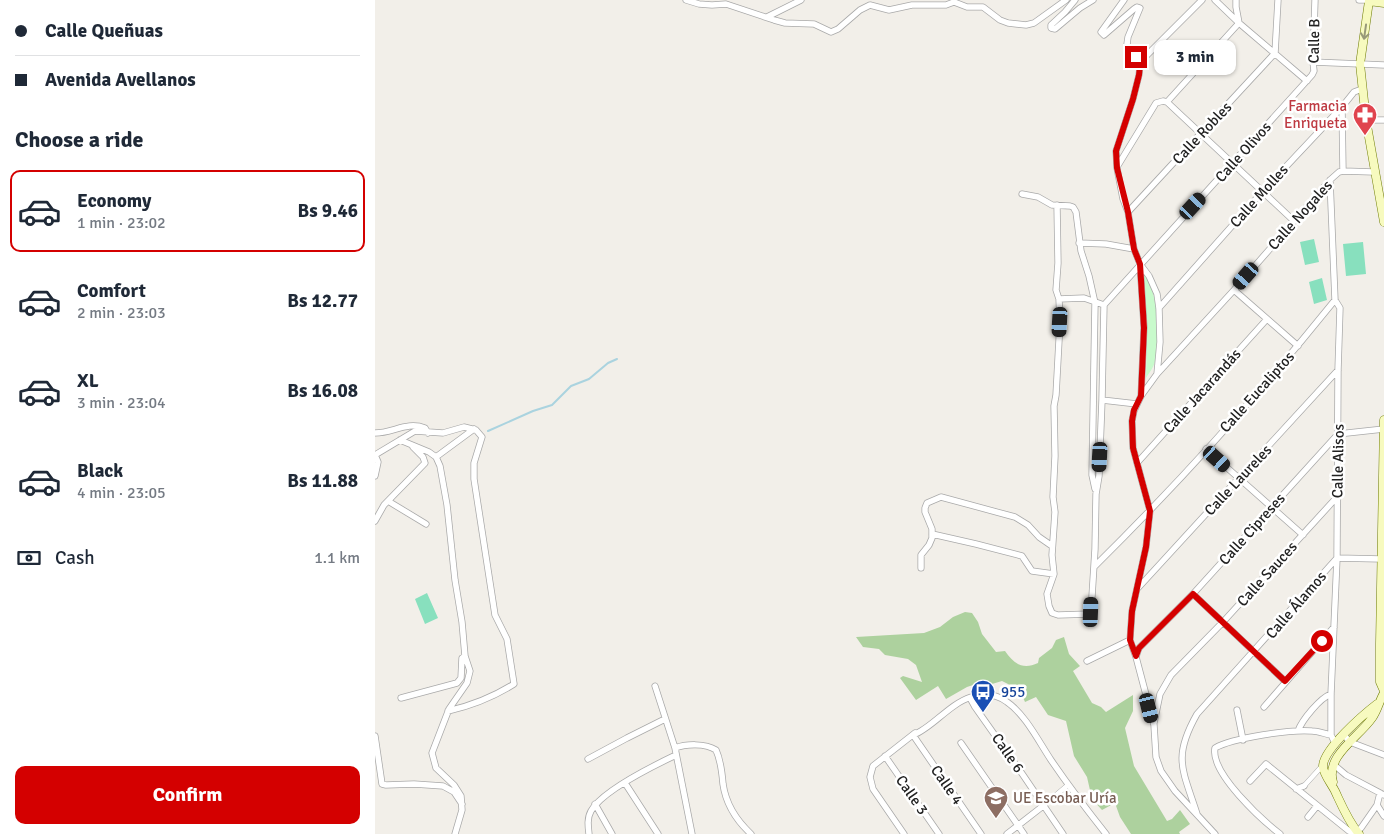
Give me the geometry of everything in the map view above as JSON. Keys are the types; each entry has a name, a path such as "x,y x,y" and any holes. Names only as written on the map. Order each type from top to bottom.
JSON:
{"main road":[{"path":"1384,3 1369,0 1360,64 1366,120 1384,222"},
{"path":"1334,789 1331,775 1333,764 1376,712 1384,692 1379,682 1384,420"},
{"path":"1358,833 1347,817 1325,773 1323,765 1333,739 1344,734 1381,703"}],"street":[{"path":"686,0 699,4 726,4 785,22 814,24 831,32 845,24 860,10 870,5 889,10 912,5 946,5 954,2 961,6 983,7 1000,20 1026,25 1034,23 1066,0"},
{"path":"767,17 801,0"},
{"path":"1075,0 1051,25 1053,29 1093,0"},
{"path":"1124,0 1101,32 1104,35 1123,17 1139,7 1139,12 1128,37 1127,44 1140,65"},
{"path":"1157,374 1160,342 1159,308 1153,283 1140,264 1134,249 1128,212 1117,168 1116,151 1133,99 1140,65 1147,55 1202,0"},
{"path":"1215,0 1307,81"},
{"path":"1236,0 1239,23"},
{"path":"1275,53 1278,0"},
{"name":"Calle B","path":"1307,81 1314,71 1315,0"},
{"path":"1359,0 1369,0"},
{"path":"1167,102 1239,23"},
{"name":"Calle Robles","path":"1128,212 1275,53"},
{"path":"1313,62 1384,65"},
{"name":"Calle Olivos","path":"1104,305 1307,81"},
{"name":"Calle Molles","path":"1159,308 1263,191 1342,108 1354,92 1362,89"},
{"path":"1117,168 1154,106 1159,102 1167,102 1294,221"},
{"path":"1342,108 1343,171"},
{"path":"1366,120 1384,120"},
{"name":"Calle Nogales","path":"1141,396 1157,374 1234,290 1330,180 1343,171 1374,172"},
{"name":"Calle Alisos","path":"1330,180 1335,300 1340,308 1337,558 1331,694 1333,739"},
{"path":"1022,194 1038,197 1052,204 1070,206 1075,209 1079,243 1095,303 1092,475 1096,494"},
{"path":"1057,205 1058,263 1056,290 1059,299 1060,322 1054,406 1055,456 1053,497 1055,512 1052,546 1054,574 1047,594 1052,613 1061,616 1090,614 1094,567 1096,494 1099,476 1104,305 1084,298 1059,299"},
{"path":"1079,243 1106,244 1134,249"},
{"path":"1140,264 1144,328 1141,396 1132,421 1131,438 1150,511 1146,547 1132,611 1130,640 1154,725 1156,756 1161,771 1198,817 1215,834"},
{"path":"1234,290 1298,346"},
{"name":"Calle Eucaliptos","path":"1094,567 1150,511 1206,449 1298,346 1335,300"},
{"name":"Calle Jacarandás","path":"1137,463 1267,319"},
{"name":"Calle Laureles","path":"1137,589 1338,370"},
{"path":"1102,400 1137,404"},
{"path":"375,433 389,432 406,425 415,424 425,428 428,433"},
{"path":"375,476 378,462 375,455 415,431 443,433 464,427 474,429 482,437 474,463 474,479 490,590 495,615 507,639 514,684 469,705 448,711"},
{"path":"436,457 474,429"},
{"path":"1339,434 1384,429"},
{"name":"Calle Cipreses","path":"1136,656 1139,648 1193,594 1339,434"},
{"path":"400,440 429,452 436,457 440,466 447,505 465,656 470,671 469,679 448,711 432,753 432,758 436,768 457,790 462,804 460,820 455,834"},
{"path":"375,521 388,501 425,463 423,457 412,445"},
{"path":"1206,449 1303,535"},
{"path":"921,568 921,555 931,543 932,534 925,508 927,504 935,499 944,498 1015,517 1028,525 1039,537 1052,546"},
{"name":"Calle Sauces","path":"1154,725 1160,694 1171,675 1223,622 1337,498"},
{"path":"388,501 426,524"},
{"path":"932,534 1022,556 1032,571 1054,574"},
{"name":"Calle Álamos","path":"1198,817 1181,763 1184,742 1197,714 1337,558 1381,559"},
{"path":"1193,594 1285,681"},
{"path":"1264,707 1334,627"},
{"path":"1087,661 1130,640"},
{"path":"401,698 457,682 461,678 462,658 465,656"},
{"path":"655,686 675,751 692,834"},
{"path":"1298,731 1301,724 1319,703 1331,694"},
{"path":"975,708 982,701 984,695"},
{"path":"904,834 873,789 870,777 873,766 948,710 969,698 992,695 1000,698 1016,710 1105,834"},
{"name":"Calle 6","path":"969,698 1063,834"},
{"path":"1237,710 1243,740"},
{"path":"588,759 665,719"},
{"path":"1280,834 1233,790 1223,775 1215,752 1217,747 1243,740 1298,731 1313,731 1333,739"},
{"path":"1344,734 1350,742 1384,755"},
{"name":"Calle 4","path":"913,735 981,834"},
{"path":"375,736 382,784 443,786 450,789 462,804"},
{"path":"961,743 1024,834"},
{"path":"589,834 588,817 595,804 685,745 706,746 716,750 722,768 724,791 730,808 740,824 751,834"},
{"name":"Calle 3","path":"885,756 939,834"},
{"path":"1250,781 1266,764 1349,831 1358,833 1377,805 1382,794 1346,775 1333,764"},
{"path":"1296,789 1304,786 1323,765"},
{"path":"625,783 658,834"},
{"path":"1007,834 1068,785"},
{"path":"595,804 612,834"},
{"path":"1377,805 1384,816"},
{"path":"1308,817 1317,806"}],"green space":[{"path":"1314,239 1319,262 1305,265 1300,242"},
{"path":"1363,242 1366,274 1346,276 1343,244"},
{"path":"1143,273 1152,291 1158,328 1155,361 1153,368 1146,378 1147,324"},
{"path":"1322,278 1327,300 1314,304 1309,282"},
{"path":"427,593 438,618 425,624 415,599"},
{"path":"965,612 972,613 978,622 982,634 996,652 1005,651 1015,662 1023,666 1038,663 1039,658 1052,648 1056,640 1064,637 1069,654 1080,666 1073,671 1092,703 1101,707 1106,712 1133,695 1133,711 1125,728 1134,766 1167,821 1172,819 1180,810 1190,824 1179,832 1180,834 1131,834 1120,817 1115,803 1102,810 1092,799 1087,777 1074,756 1066,721 1048,715 1036,697 1025,702 1020,690 1002,681 992,684 979,683 967,687 946,699 938,686 916,700 900,678 903,676 922,682 916,665 908,659 885,655 879,649 863,647 856,637 924,633 940,627 953,617"}],"waterway":[{"path":"488,431 533,411 552,405 571,386 589,379 608,363 617,359"}],"place":[{"name":"Farmacia Enriqueta","path":"1365,136"},
{"name":"955","path":"983,713"},
{"name":"UE Escobar Uría","path":"996,819"}],"route":[{"path":"1136,57 1140,65 1139,75 1116,151 1123,199 1128,212 1134,249 1140,264 1144,328 1141,396 1134,410 1131,438 1150,511 1146,547 1132,611 1130,640 1136,656 1139,648 1193,594 1285,681 1322,641"}]}
